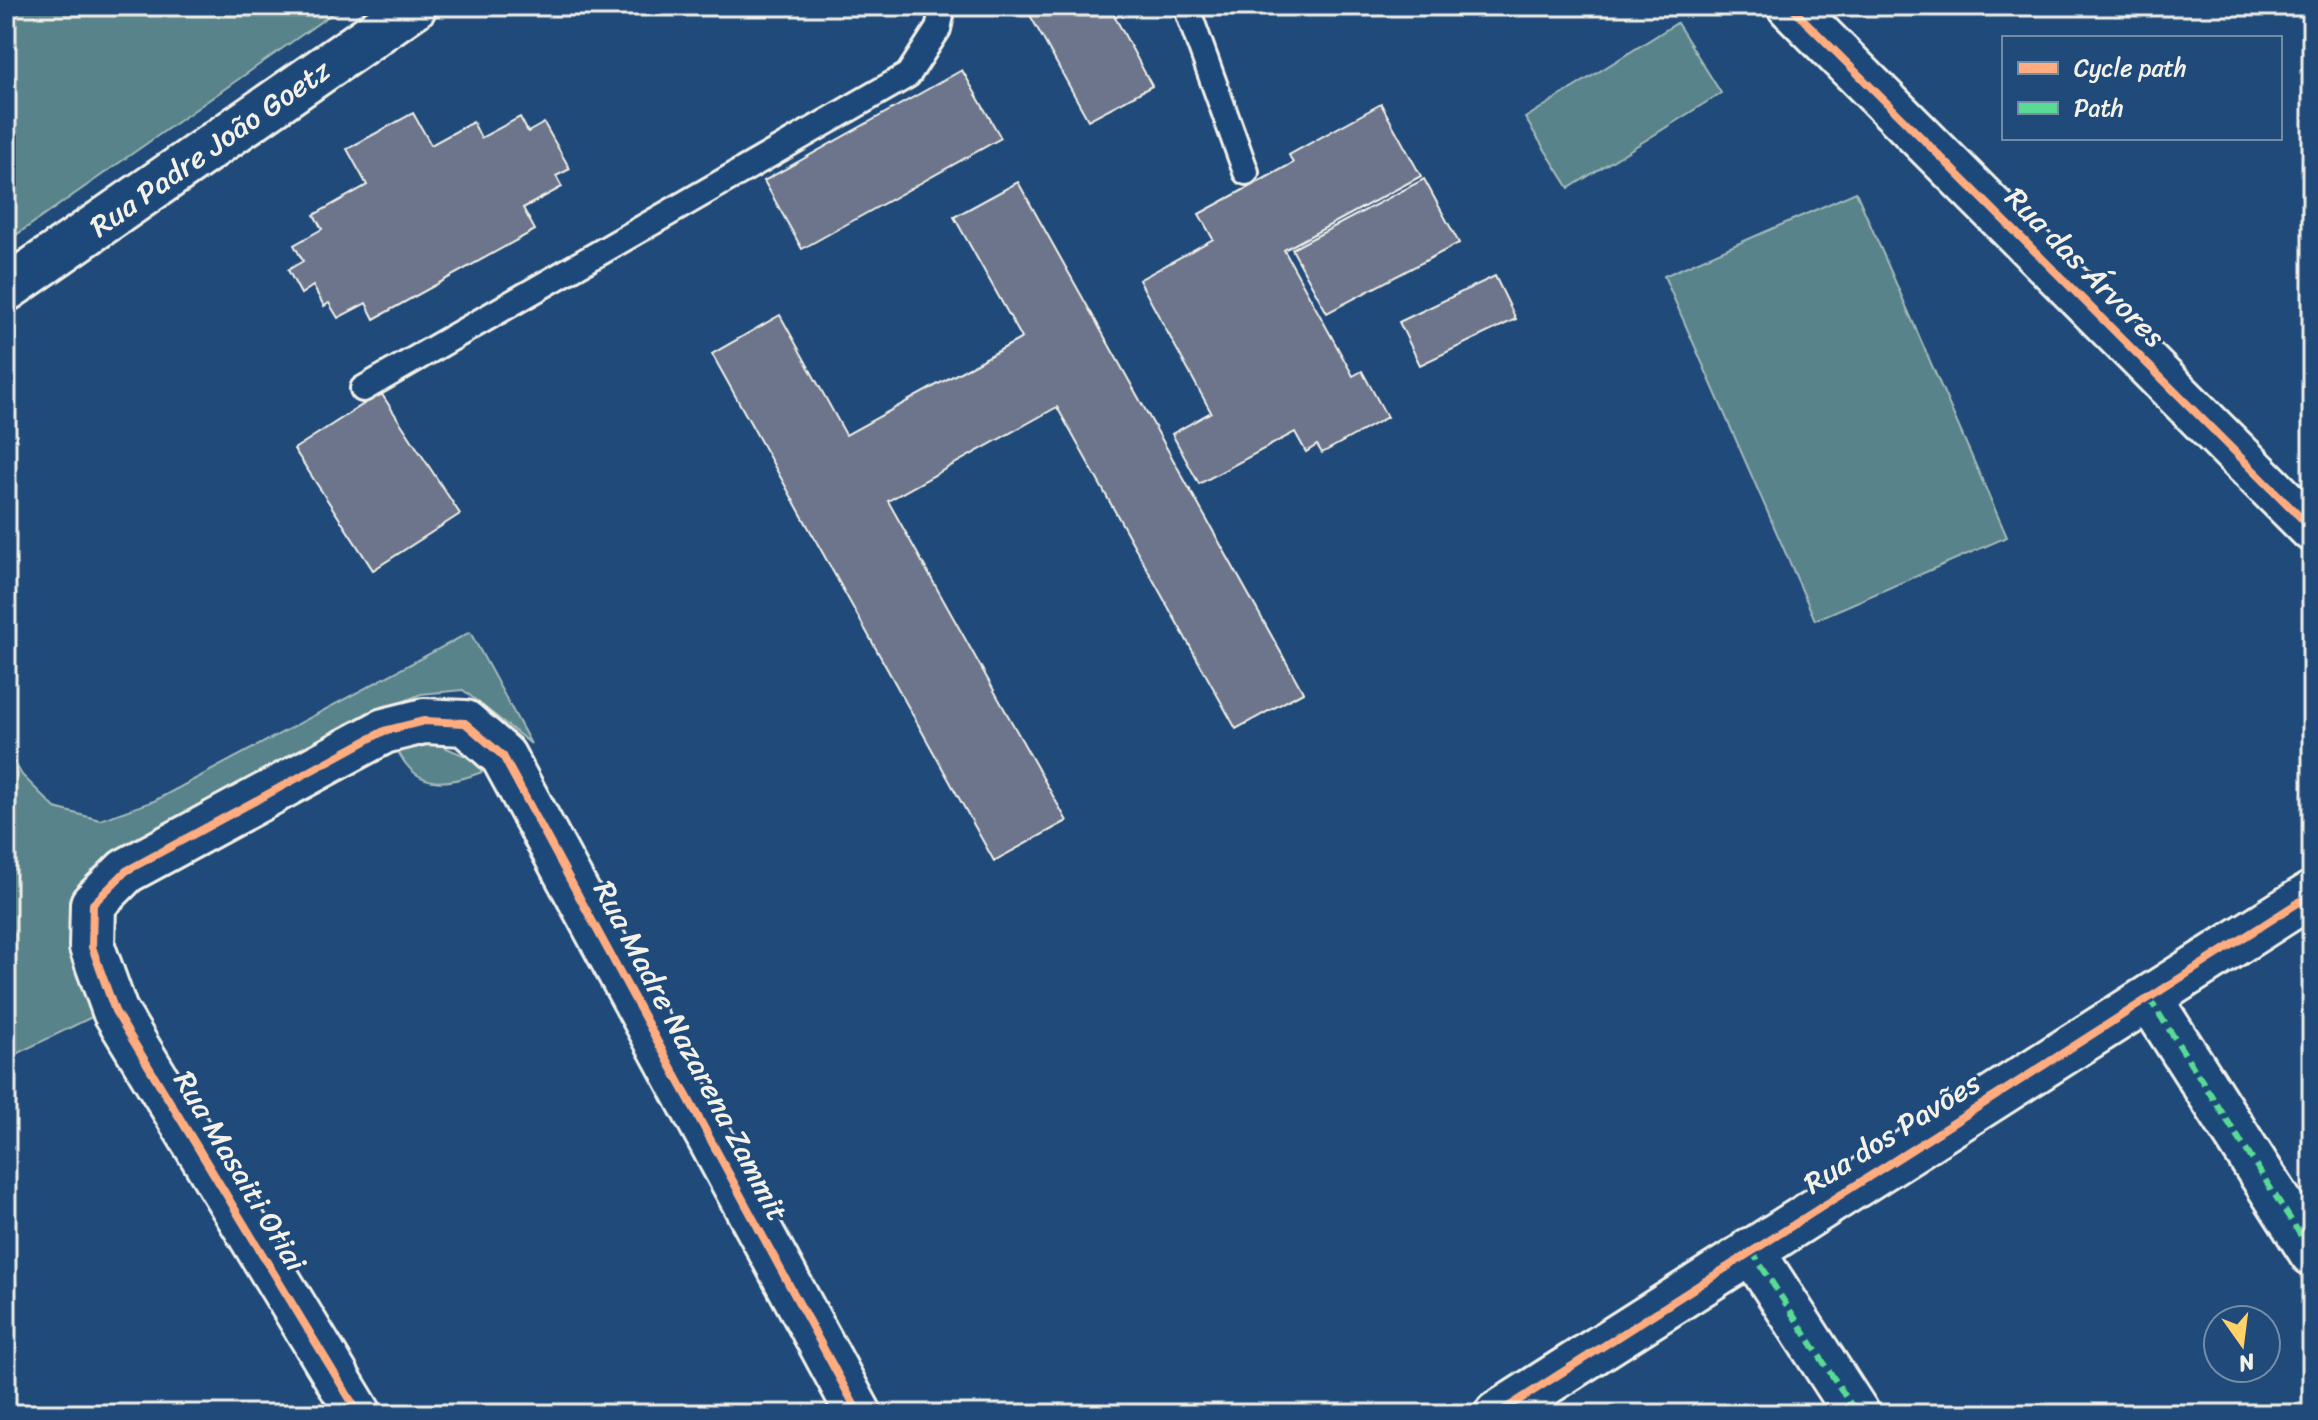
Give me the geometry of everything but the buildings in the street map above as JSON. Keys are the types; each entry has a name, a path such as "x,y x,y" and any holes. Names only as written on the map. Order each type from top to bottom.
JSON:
{"street":[{"name":"Rua Padre João Goetz","path":"6,289 414,6"},
{"name":"Rua das Árvores","path":"1790,6 2312,529"},
{"name":"Rua Masaiti Otiai","path":"359,1414 115,1011 92,947 93,904 126,871 384,731 424,721 465,723"},
{"name":"Rua Madre Nazarena Zammit","path":"465,723 503,756 859,1414"},
{"name":"Rua dos Pavões","path":"1497,1414 2312,894"},
{"path":"2149,998 2312,1253"},
{"path":"1751,1250 1857,1414"}],"lane":[{"path":"363,389 908,75 938,29 943,6"},
{"path":"1186,6 1246,172"}],"green space":[{"path":"6,6 343,6 6,242"},
{"path":"1677,23 1721,93 1569,188 1525,118"},
{"path":"1856,192 2007,537 1815,620 1664,276"},
{"path":"470,632 531,744 463,690 421,694 376,713 78,892 70,930 86,995 96,1015 6,1059 6,747 22,775 55,808 100,820 154,801"},
{"path":"437,744 475,760 482,772 456,780 433,781 413,772 397,749"}],"marked path":[{"path":"2149,998 2312,1253"},
{"path":"1751,1250 1857,1414"}],"cycle path":[{"path":"1790,6 2312,529"},
{"path":"359,1414 115,1011 92,947 93,904 126,871 384,731 424,721 465,723 503,756 859,1414"},
{"path":"1497,1414 2312,894"}]}
